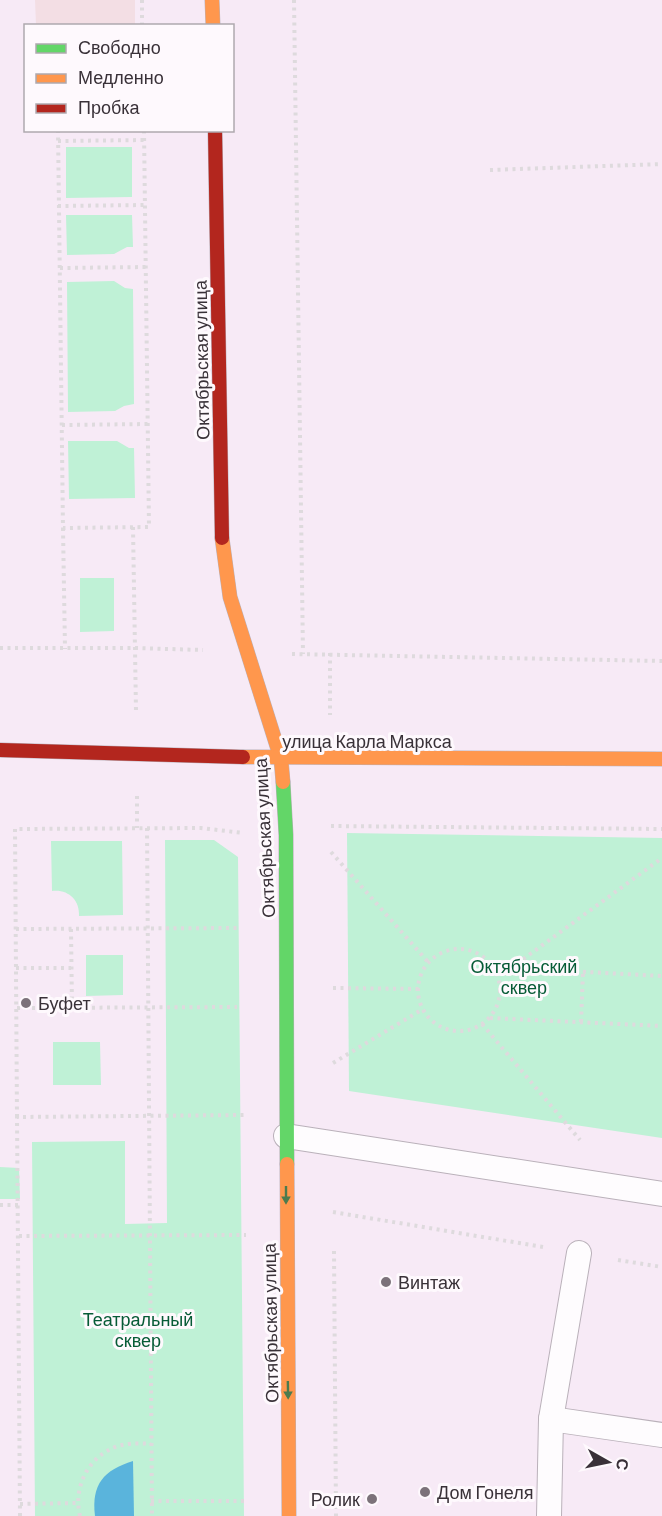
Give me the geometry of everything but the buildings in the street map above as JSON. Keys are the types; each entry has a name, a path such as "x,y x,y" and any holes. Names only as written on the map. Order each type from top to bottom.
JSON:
{"main road":[{"path":"212,0 213,24"},
{"name":"Октябрьская улица","path":"214,132 222,540 230,597 245,652 255,674 281,759 286,836 289,1516"},
{"name":"улица Карла Маркса","path":"0,750 281,759 662,759"}],"lane":[{"path":"287,1126 662,1194"},
{"path":"549,1516 551,1419 579,1253"},
{"path":"551,1419 662,1435"}],"path":[{"path":"142,0 142,24"},
{"path":"294,0 303,654"},
{"path":"58,132 65,649"},
{"path":"63,528 149,526 144,132"},
{"path":"58,141 144,140"},
{"path":"490,170 662,164"},
{"path":"58,206 145,205"},
{"path":"60,268 146,267"},
{"path":"62,425 148,424"},
{"path":"134,527 136,704"},
{"path":"0,648 135,648 303,654 662,661"},
{"path":"331,826 662,829"},
{"path":"147,828 152,1516"},
{"path":"20,1516 15,829 201,828 234,833"},
{"path":"331,852 429,963"},
{"path":"511,968 662,858"},
{"path":"16,929 237,928"},
{"path":"71,929 72,1008"},
{"path":"454,950 462,950 483,957 493,967 500,995 490,1018 466,1031 452,1030 435,1023 423,1009 418,989 429,963 440,954 454,950"},
{"path":"493,967 662,976"},
{"path":"16,968 71,968"},
{"path":"580,1022 584,972"},
{"path":"333,988 418,989"},
{"path":"17,1008 237,1007"},
{"path":"333,1063 423,1009"},
{"path":"490,1018 662,1026"},
{"path":"482,1024 619,1187"},
{"path":"17,1117 149,1116 287,1126"},
{"path":"0,1205 18,1205"},
{"path":"333,1212 662,1267"},
{"path":"18,1236 242,1235"},
{"path":"80,1516 78,1503 82,1479 90,1465 102,1454 125,1445 151,1444"},
{"path":"152,1501 289,1500"},
{"path":"336,1500 336,1516"},
{"path":"20,1504 78,1503"}],"shaded area":[{"path":"35,0 135,0 135,24 36,24"}],"green space":[{"path":"66,147 132,147 132,197 66,198"},
{"path":"66,215 132,215 133,247 127,247 114,254 67,255"},
{"path":"114,281 125,288 133,289 134,404 115,411 68,412 67,282"},
{"path":"68,441 117,441 129,448 134,448 135,498 69,499"},
{"path":"80,578 114,578 114,631 80,632"},
{"name":"Октябрьский сквер","path":"347,833 662,838 662,1138 349,1091"},
{"name":"Театральный сквер","path":"165,840 214,840 238,857 244,1516 35,1516 32,1142 125,1141 125,1224 167,1223"},
{"path":"51,841 122,841 123,915 79,916 79,910 72,897 63,892 52,891"},
{"path":"86,955 123,955 123,995 86,996"},
{"path":"53,1042 100,1042 101,1085 53,1085"},
{"path":"0,1167 19,1168 20,1199 0,1199"}],"water":[{"path":"133,1461 134,1516 95,1516 95,1495 102,1480 114,1469"}],"traffic: fast":[{"path":"283,782 286,835 287,1164"}],"traffic: slow":[{"path":"212,0 213,24"},
{"path":"222,538 230,597 281,759 283,782"},
{"path":"243,757 662,759"},
{"path":"287,1164 289,1516"}],"traffic: jam":[{"path":"215,132 222,538"},
{"path":"0,750 243,757"}],"place":[{"name":"Буфет","path":"26,1003"},
{"name":"Винтаж","path":"386,1282"},
{"name":"Дом Гонеля","path":"425,1492"},
{"name":"Ролик","path":"372,1499"}]}
